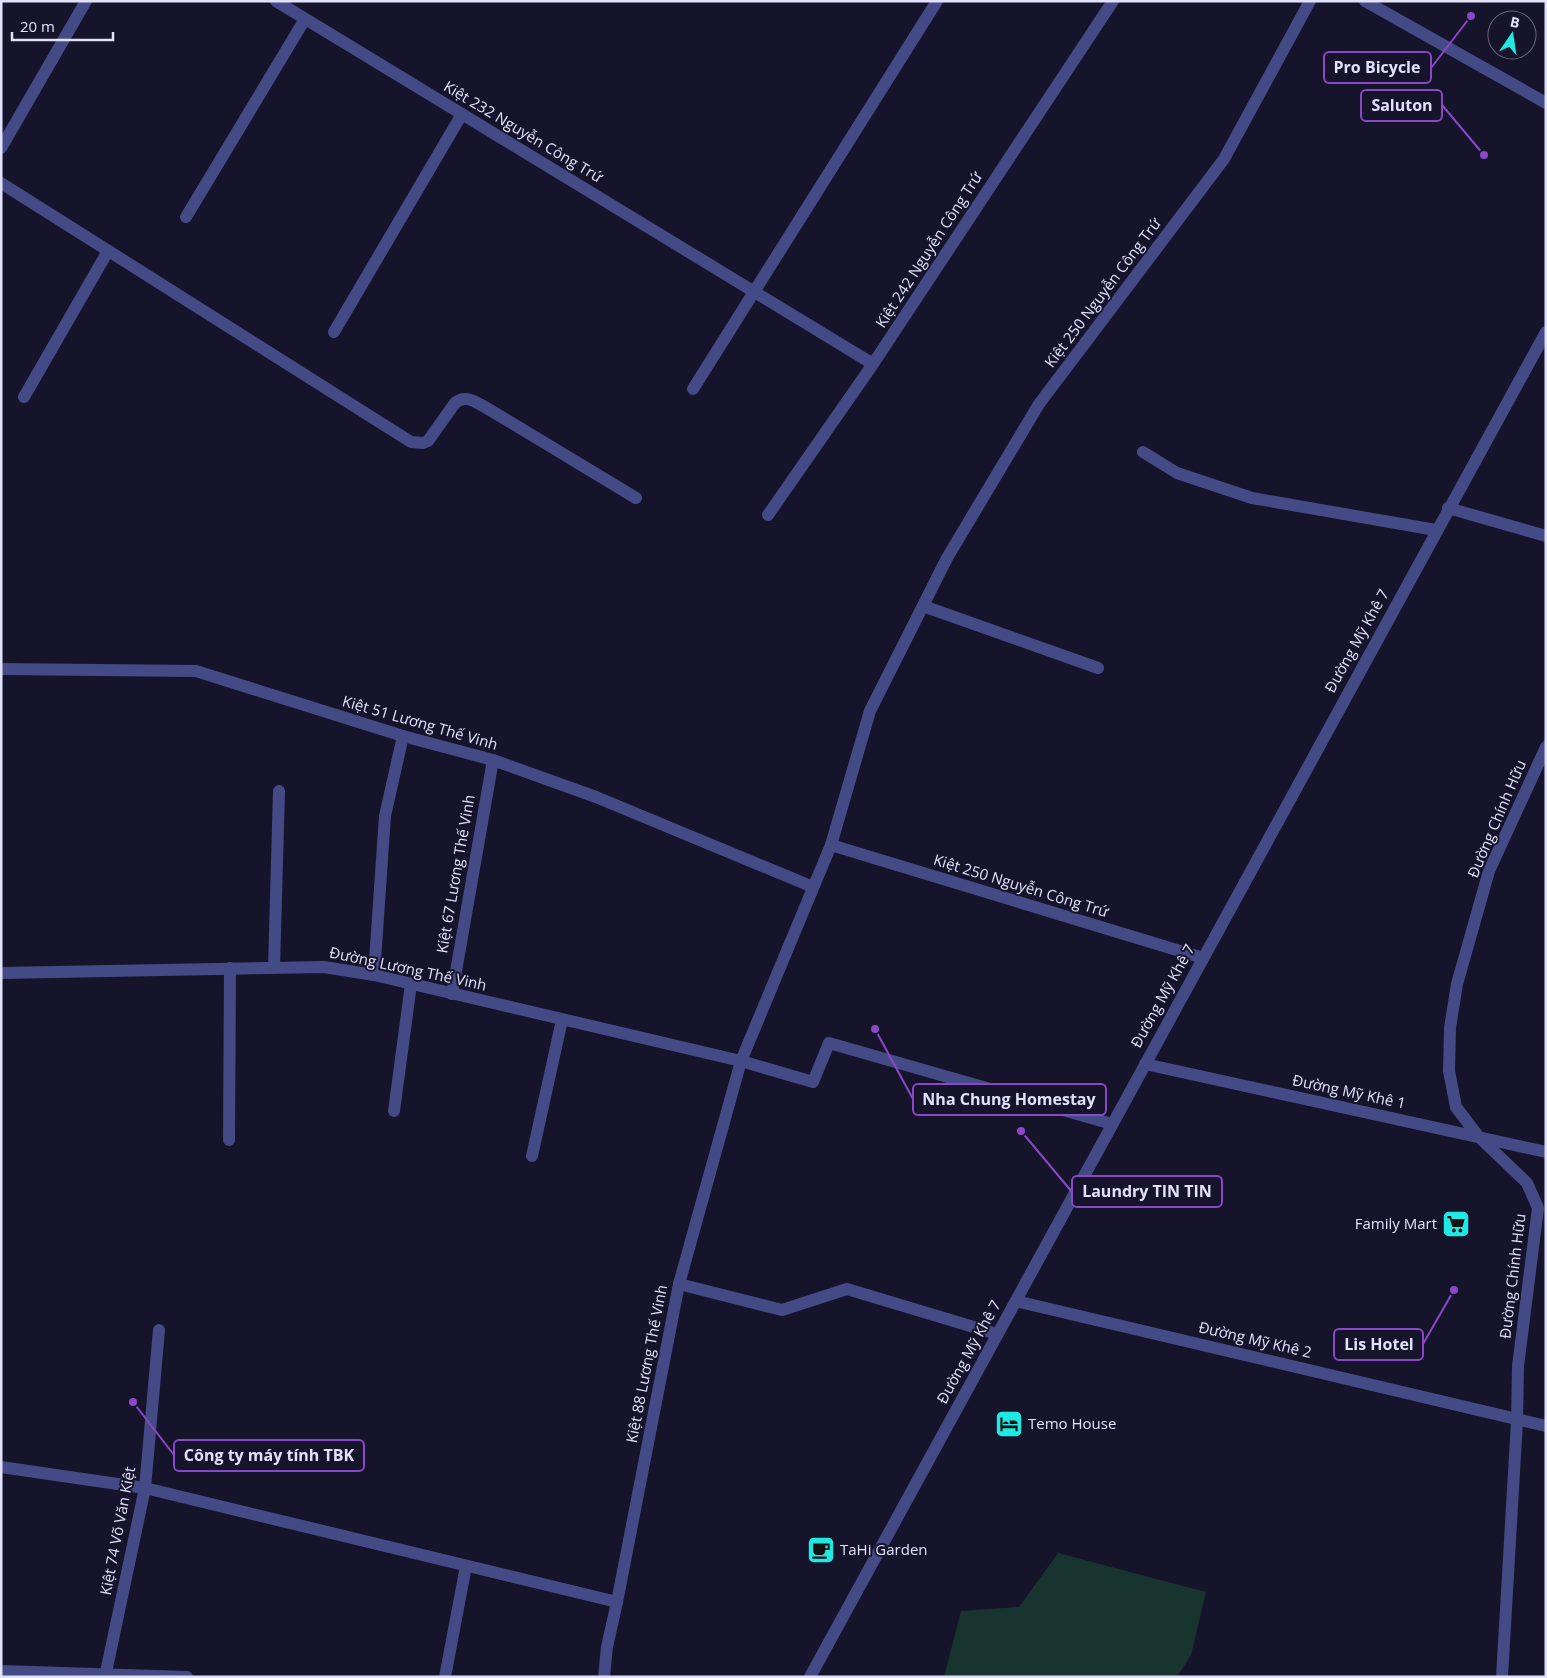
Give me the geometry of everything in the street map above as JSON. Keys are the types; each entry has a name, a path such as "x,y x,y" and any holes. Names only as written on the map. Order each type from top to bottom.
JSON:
{"street":[{"path":"1,148 86,1"},
{"name":"Kiệt 232 Nguyễn Công Trứ","path":"276,1 873,364"},
{"path":"693,389 936,1"},
{"name":"Kiệt 242 Nguyễn Công Trứ","path":"768,514 873,364 1113,1"},
{"name":"Kiệt 250 Nguyễn Công Trứ","path":"741,1061 830,845 870,712 947,558 1039,404 1224,159 1310,1"},
{"path":"1365,1 1546,103"},
{"path":"186,217 305,19"},
{"path":"334,332 462,114"},
{"path":"1,183 411,442 423,443 428,440 455,403 459,399 466,398 485,407 636,498"},
{"path":"24,397 108,251"},
{"name":"Đường Mỹ Khê 7","path":"810,1677 1546,332"},
{"path":"1143,452 1177,474 1252,498 1436,530"},
{"path":"1448,508 1546,536"},
{"path":"923,606 1098,668"},
{"name":"Kiệt 51 Lương Thế Vinh","path":"1,669 196,671 403,736 492,760 596,797 813,887"},
{"path":"374,975 385,816 403,736"},
{"name":"Đường Chính Hữu","path":"1502,1677 1517,1420 1518,1366 1538,1208 1527,1183 1478,1136 1456,1107 1449,1071 1450,1028 1457,984 1490,871 1546,748"},
{"name":"Kiệt 67 Lương Thế Vinh","path":"452,994 492,760"},
{"path":"274,968 279,791"},
{"name":"Kiệt 250 Nguyễn Công Trứ","path":"830,845 1203,958"},
{"name":"Đường Lương Thế Vinh","path":"1,973 324,967 374,975 741,1061 813,1082 829,1043 1112,1124"},
{"path":"229,1140 230,968"},
{"path":"394,1111 412,984"},
{"path":"532,1156 562,1020"},
{"name":"Kiệt 88 Lương Thế Vinh","path":"604,1677 606,1647 617,1602 679,1284 741,1061"},
{"name":"Đường Mỹ Khê 1","path":"1145,1064 1546,1152"},
{"path":"679,1284 782,1310 847,1289 997,1334"},
{"name":"Đường Mỹ Khê 2","path":"1016,1301 1546,1426"},
{"name":"Kiệt 74 Võ Văn Kiệt","path":"105,1675 145,1488 159,1330"},
{"path":"1,1466 145,1488 617,1602"},
{"path":"445,1677 466,1566"},
{"path":"1,1671 187,1677"}],"green space":[{"path":"1058,1553 1206,1592 1191,1655 1177,1677 944,1677 961,1611 1019,1607"}],"place":[{"name":"Pro Bicycle","path":"1471,16"},
{"name":"Saluton","path":"1484,155"},
{"name":"Nha Chung Homestay","path":"875,1029"},
{"name":"Laundry TIN TIN","path":"1021,1131"},
{"name":"Family Mart","path":"1456,1224"},
{"name":"Lis Hotel","path":"1454,1290"},
{"name":"Công ty máy tính TBK","path":"133,1402"},
{"name":"Temo House","path":"1009,1424"},
{"name":"TaHi Garden","path":"821,1550"}]}
